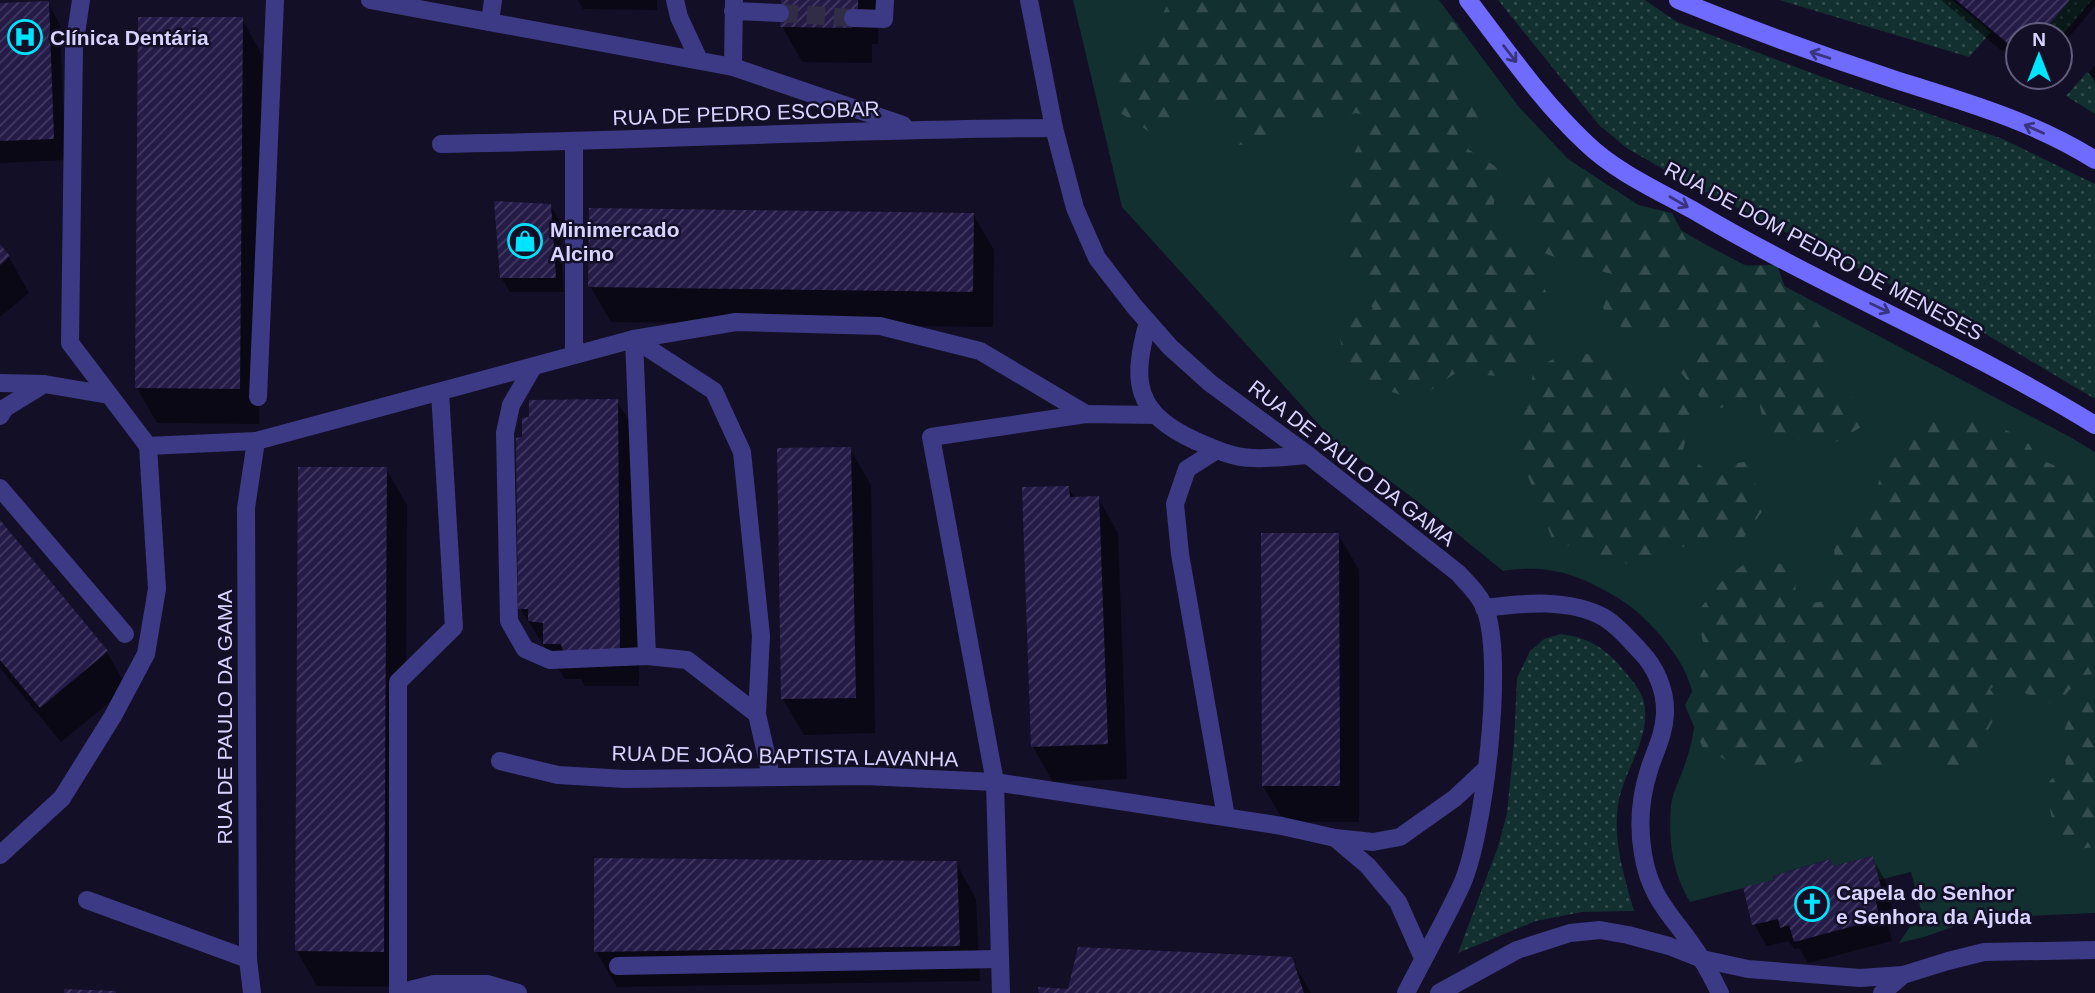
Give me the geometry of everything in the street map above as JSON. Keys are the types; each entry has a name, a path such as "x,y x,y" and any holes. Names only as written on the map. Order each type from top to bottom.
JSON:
{"main road":[{"name":"RUA DE DOM PEDRO DE MENESES","path":"1468,0 1587,145 1620,168 1740,238 1954,344 2095,425"},
{"path":"1678,0 1796,47 1999,114 2046,134 2095,160"}],"street":[{"path":"0,855 62,798 113,716 146,654 157,589 148,446 70,343 74,47 81,0"},
{"path":"258,397 275,0"},
{"path":"370,0 432,5 490,22 733,67 913,129"},
{"path":"490,22 493,0"},
{"path":"675,0 679,17 699,60"},
{"path":"853,18 884,19 885,0"},
{"name":"RUA DE PAULO DA GAMA","path":"1029,0 1054,128 1075,208 1097,258 1170,347 1210,383 1308,455 1458,573 1474,590 1485,608 1490,628 1494,671 1480,821 1462,883 1406,993"},
{"path":"733,67 734,5 780,13"},
{"name":"RUA DE PEDRO ESCOBAR","path":"441,144 574,142 913,129 1054,128"},
{"path":"574,142 574,355"},
{"path":"148,446 256,441 634,339 736,322 880,326 980,351 1086,414"},
{"path":"1147,322 1138,356 1141,391 1155,415 1174,431 1217,450 1252,458 1308,455"},
{"path":"634,339 647,656"},
{"path":"634,339 714,391 742,452 761,636 757,714 771,776"},
{"path":"533,367 511,405 505,433 509,621 526,649 550,660 647,656 687,660 757,714"},
{"path":"0,383 44,384 110,395"},
{"path":"0,416 5,408 44,384"},
{"path":"440,392 454,626 398,682 398,993 434,984 487,984 518,993"},
{"path":"1001,993 995,782 931,437 1086,414 1155,415"},
{"name":"RUA DE PAULO DA GAMA","path":"253,993 248,959 246,508 256,441"},
{"path":"1217,450 1187,469 1175,504 1180,554 1226,817"},
{"path":"0,488 125,634"},
{"path":"1485,608 1524,603 1592,611 1622,632 1646,656 1662,685 1665,713 1660,741 1641,801 1639,827 1643,855 1656,897 1702,959 1720,993"},
{"name":"RUA DE JOÃO BAPTISTA LAVANHA","path":"500,761 558,775 611,778 865,776 995,782 1282,826 1335,838 1368,866 1391,892 1410,926 1423,958"},
{"path":"1335,838 1373,842 1400,837 1455,798 1486,769"},
{"path":"87,900 248,959"},
{"path":"1439,993 1517,950 1570,933 1600,930 1670,946 1702,959 1748,969 1860,978 1903,975 1984,953 2095,950"},
{"path":"618,966 1000,959"},
{"path":"1882,993 1903,975"}],"green space":[{"path":"1073,0 1439,0 1519,107 1568,159 1703,243 2095,452 2095,913 1979,918 1899,943 1921,910 1911,872 1879,880 1873,856 1833,866 1830,859 1773,876 1774,880 1690,902 1675,867 1670,830 1672,800 1690,746 1695,714 1690,685 1676,656 1637,612 1590,583 1549,570 1503,571 1417,501 1331,438 1122,207"},
{"path":"1170,0 1415,0 1423,12 1458,24 1464,75 1453,90 1464,91 1480,119 1468,149 1501,170 1489,225 1514,243 1549,296 1542,343 1506,377 1457,372 1417,400 1379,388 1349,371 1336,326 1373,309 1340,251 1351,216 1348,166 1368,125 1365,115 1355,113 1336,122 1294,121 1269,143 1237,145 1216,103 1188,104 1159,138 1116,110 1113,74 1136,56"},
{"path":"1498,0 1645,0 1677,22 1841,84 2003,139 2095,184 2095,399 1967,323 1688,183 1628,149 1599,125"},
{"path":"1779,0 1952,0 1991,32 1969,57"},
{"path":"2070,0 2092,0 2074,21 2052,21"},
{"path":"2087,72 2095,79 2095,114 2066,96 2074,91 2074,87"},
{"path":"1584,169 1629,203 1672,213 1699,264 1777,265 1786,290 1815,318 1829,343 1828,385 1847,396 1865,401 1863,426 1834,443 1807,442 1766,431 1759,403 1735,403 1721,408 1702,400 1675,365 1698,349 1679,325 1628,334 1603,308 1616,275 1541,252 1520,200 1537,174 1570,182"},
{"path":"1575,351 1603,358 1634,387 1669,386 1693,406 1683,451 1705,469 1749,461 1763,510 1742,540 1713,538 1635,566 1553,541 1516,445 1533,374 1549,361"},
{"path":"1985,417 2029,444 2038,459 2095,481 2095,674 2083,675 2056,705 1998,683 1990,689 2001,705 1968,769 1936,774 1912,752 1880,774 1833,744 1808,760 1746,774 1718,755 1704,751 1685,705 1708,661 1696,614 1721,582 1748,561 1795,565 1796,605 1828,601 1836,573 1832,525 1861,516 1878,484 1889,445 1939,419"},
{"path":"1561,634 1586,640 1608,653 1634,683 1644,702 1641,741 1621,792 1617,818 1620,859 1634,911 1582,912 1536,921 1458,953 1498,847 1507,813 1517,678 1530,651 1544,639"},
{"path":"2095,699 2095,847 2079,849 2054,828 2045,786 2066,764 2062,735 2077,700"}],"building":[{"path":"781,0 858,0 858,9 853,9 852,28 780,27"},
{"path":"1956,0 2070,0 2052,21 2004,21 2004,40"},
{"path":"49,1 54,139 0,141 0,3"},
{"path":"138,17 243,17 240,389 135,388"},
{"name":"Minimercado Alcino","path":"494,201 551,204 556,278 500,278"},
{"path":"589,208 974,213 973,292 588,287"},
{"path":"0,244 10,256 0,265"},
{"path":"618,399 620,651 563,651 561,644 543,644 543,623 528,621 528,609 518,609 516,438 522,437 522,418 529,417 529,400"},
{"path":"851,447 856,698 781,699 777,448"},
{"path":"298,467 387,467 384,952 295,951"},
{"path":"1069,486 1070,497 1099,496 1108,744 1031,747 1022,487"},
{"path":"0,520 108,651 40,708 0,660"},
{"path":"1261,533 1339,533 1340,786 1262,786"},
{"name":"Capela do Senhor e Senhora da Ajuda","path":"1873,856 1881,887 1873,889 1880,919 1794,942 1789,925 1780,928 1778,919 1752,925 1743,887 1774,880 1773,876 1831,859 1833,866"},
{"path":"594,858 957,861 960,946 594,952"},
{"path":"1078,947 1292,957 1304,993 1039,993 1038,987 1068,989"},
{"path":"64,989 116,991 116,993 64,993"}],"tunnel":[{"path":"780,13 853,18"}],"place":[{"name":"Clínica Dentária","path":"25,37"},
{"name":"Minimercado Alcino","path":"525,241"},
{"name":"Capela do Senhor e Senhora da Ajuda","path":"1812,904"}]}
